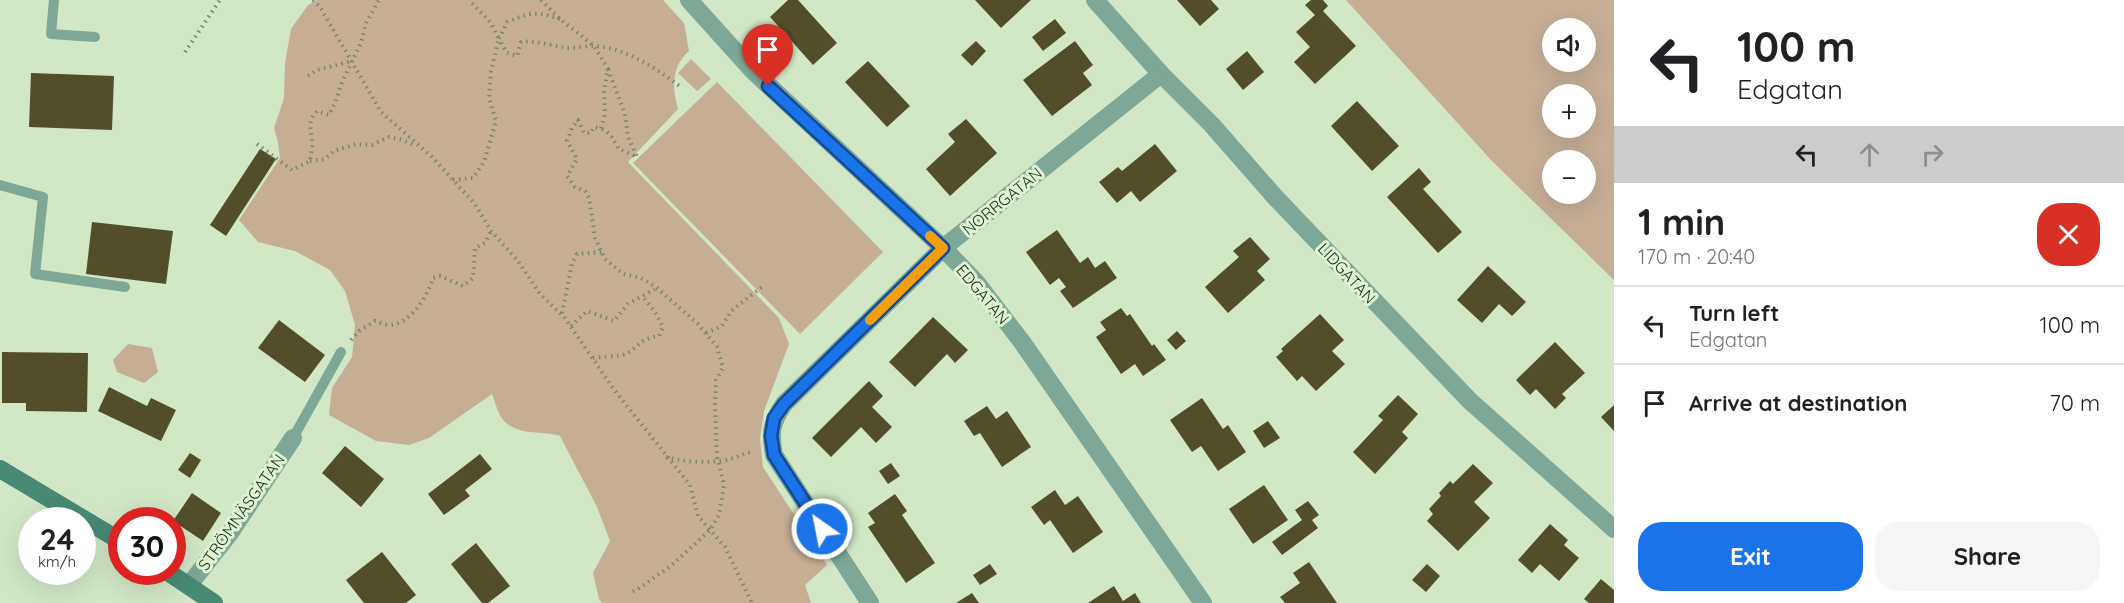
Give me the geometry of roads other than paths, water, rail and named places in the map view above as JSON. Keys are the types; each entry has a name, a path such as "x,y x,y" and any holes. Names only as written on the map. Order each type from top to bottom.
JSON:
{"street":[{"name":"EDGATAN","path":"689,0 753,71 943,248 976,282 1022,342 1203,603"},
{"name":"LIDGATAN","path":"1095,0 1161,74 1212,125 1275,197 1470,401 1614,530"},
{"name":"NORRGATAN","path":"870,603 774,455 771,436 774,418 784,404 943,248 1161,74"},
{"name":"STRÖMNÄSGATAN","path":"189,585 230,533 293,438"},
{"path":"0,469 108,534"},
{"name":"STRÖMNÄSGATAN","path":"186,583 214,603"}],"lane":[{"path":"54,0 51,34 95,37"},
{"path":"0,185 44,197 35,274 125,288"},
{"path":"293,438 341,352"}]}
